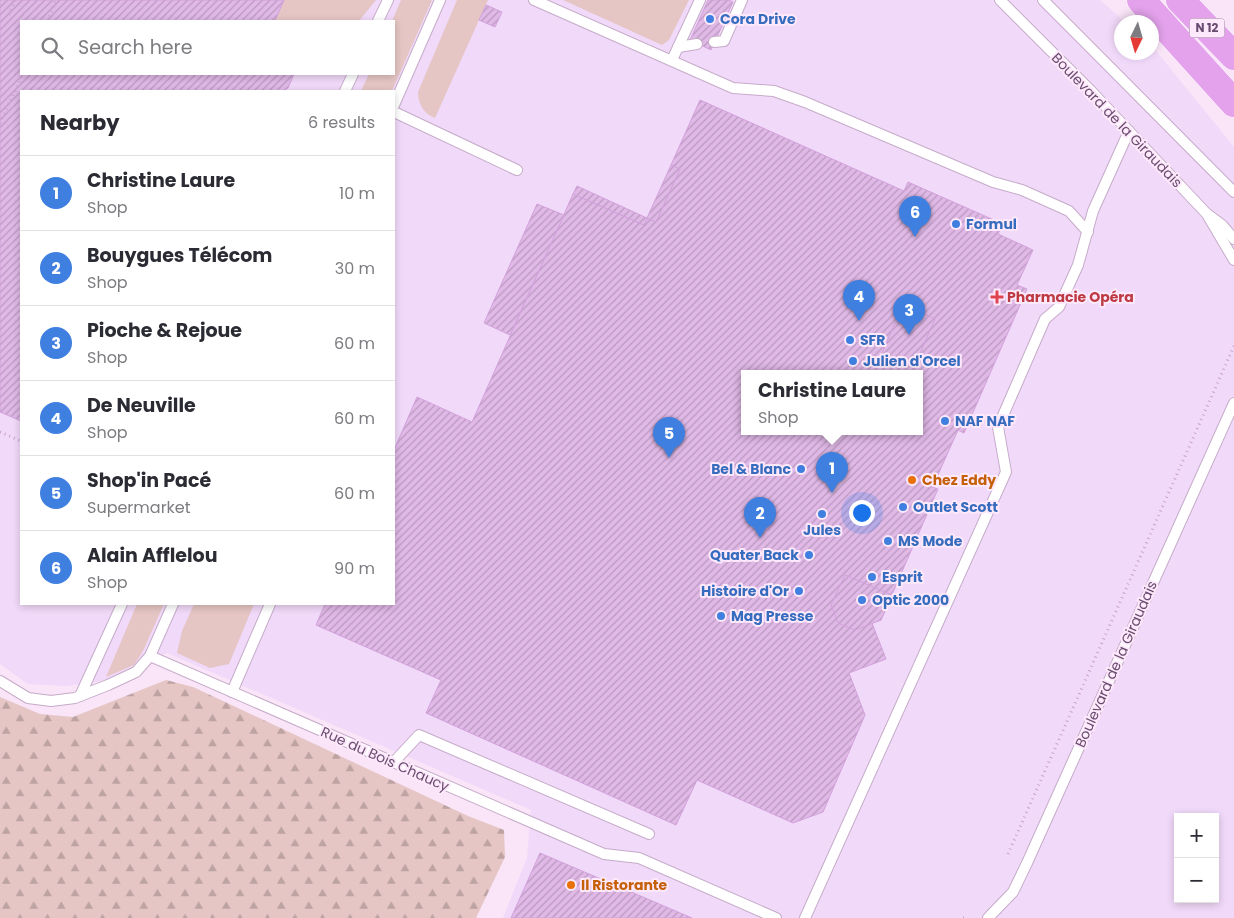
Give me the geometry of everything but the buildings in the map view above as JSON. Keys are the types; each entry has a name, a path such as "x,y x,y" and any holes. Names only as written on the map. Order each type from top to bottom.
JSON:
{"highway":[{"path":"1141,0 1234,103"},
{"name":"N 12","path":"1180,0 1234,56"}],"lane":[{"path":"378,20 388,0"},
{"path":"395,103 440,0"},
{"path":"534,0 733,88 774,91 806,102 993,182 1045,199 1069,210 1088,232"},
{"path":"672,60 700,0"},
{"path":"714,42 724,41 742,0"},
{"name":"Boulevard de la Giraudais","path":"1000,0 1091,91 1206,213 1222,225 1234,239"},
{"path":"1043,0 1234,192"},
{"path":"678,47 697,44"},
{"path":"345,90 353,75"},
{"path":"395,112 517,170"},
{"path":"805,918 1006,472 998,427 1046,319 1058,307 1078,265 1093,211 1129,131"},
{"path":"1206,213 1234,260"},
{"name":"Boulevard de la Giraudais","path":"988,918 1013,892 1234,403"},
{"path":"80,696 122,605"},
{"path":"0,681 28,698 51,701 75,698 108,685 136,672 150,656 173,605"},
{"path":"232,692 270,605"},
{"name":"Rue du Bois Chaucy","path":"150,656 604,854 639,858 776,918"},
{"path":"393,762 419,735 649,834"}],"path":[{"path":"9,15 15,0"},
{"path":"47,20 56,0"},
{"path":"0,124 23,75"},
{"path":"1008,854 1234,346"},
{"path":"0,432 20,441"},
{"path":"963,918 968,918"}],"shaded area":[{"path":"0,0 1100,0 1117,15 1114,15 1114,60 1159,60 1159,55 1234,147 1234,918 503,918 527,858 531,810 167,653 104,681 66,686 28,684 0,664"}],"green space":[{"path":"284,0 376,0 360,20 275,20"},
{"path":"401,0 432,0 392,90 361,90 369,75 395,75 395,20 392,20"},
{"path":"457,0 488,0 435,118 422,108 418,92"},
{"path":"563,0 689,0 669,40 662,45"},
{"path":"137,605 164,605 143,651 134,665 106,677"},
{"path":"194,605 254,605 229,664 210,668 177,653 182,631"},
{"path":"166,680 193,687 468,816 504,830 505,857 476,918 0,918 0,697 40,714 73,717"}],"place":[{"name":"Cora Drive","path":"710,19"},
{"name":"Formul","path":"956,224"},
{"name":"Alain Afflelou","path":"915,237"},
{"name":"Pharmacie Opéra","path":"997,297"},
{"name":"De Neuville","path":"859,321"},
{"name":"Pioche & Rejoue","path":"909,335"},
{"name":"SFR","path":"850,340"},
{"name":"Julien d'Orcel","path":"853,361"},
{"name":"NAF NAF","path":"945,421"},
{"name":"Shop'in Pacé","path":"669,458"},
{"name":"Bel & Blanc","path":"801,469"},
{"name":"Chez Eddy","path":"912,480"},
{"name":"Christine Laure","path":"832,493"},
{"name":"Outlet Scott","path":"903,507"},
{"name":"Jules","path":"822,514"},
{"name":"Bouygues Télécom","path":"760,538"},
{"name":"MS Mode","path":"888,541"},
{"name":"Quater Back","path":"809,555"},
{"name":"Esprit","path":"872,577"},
{"name":"Histoire d'Or","path":"799,591"},
{"name":"Optic 2000","path":"862,600"},
{"name":"Mag Presse","path":"721,616"},
{"name":"Il Ristorante","path":"571,885"}]}
